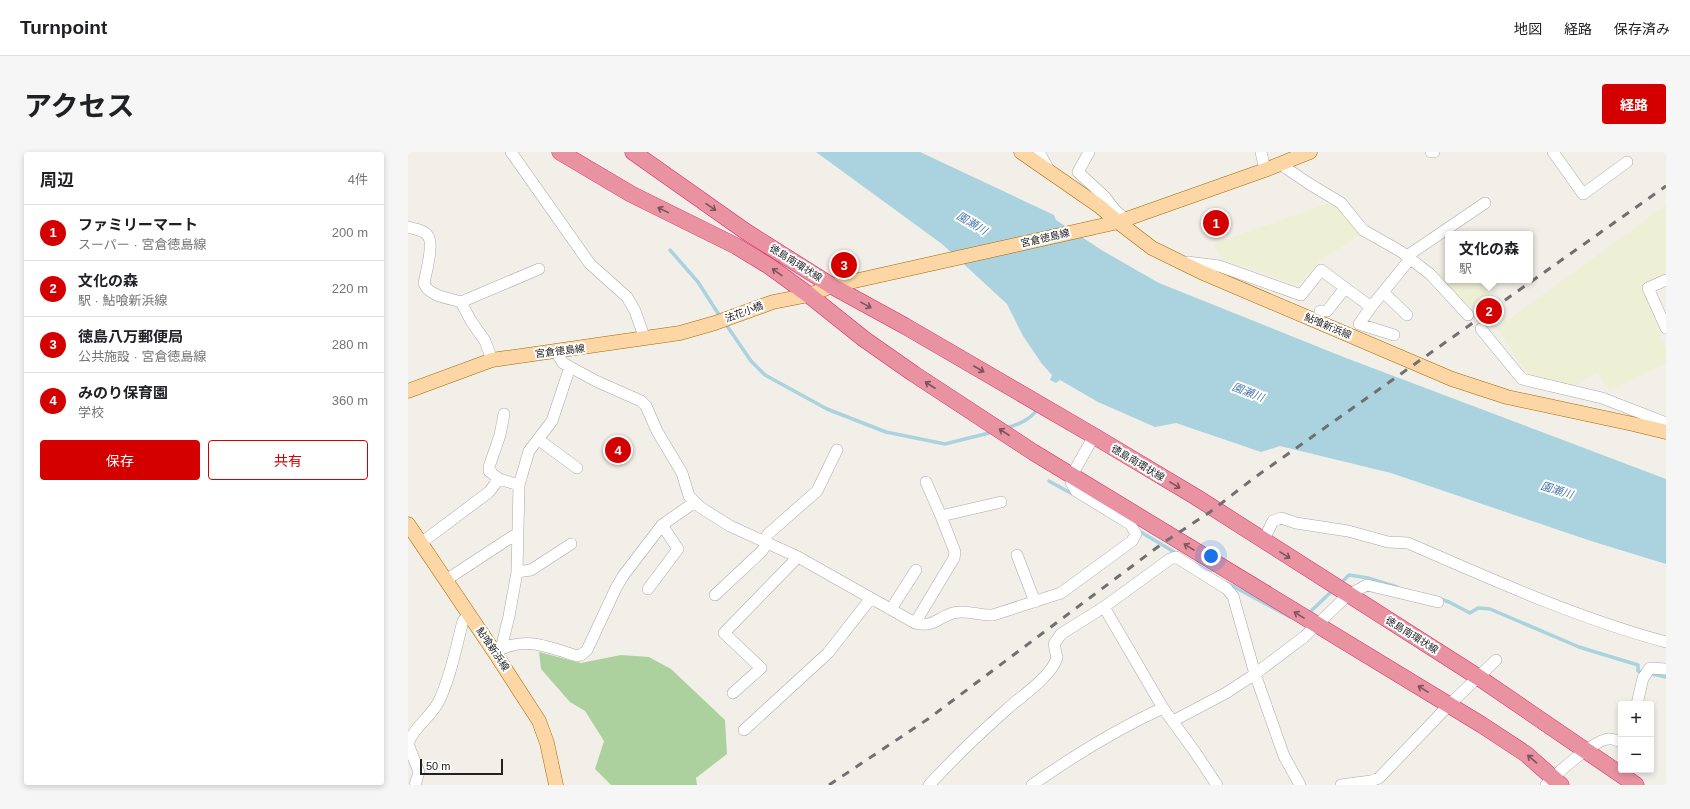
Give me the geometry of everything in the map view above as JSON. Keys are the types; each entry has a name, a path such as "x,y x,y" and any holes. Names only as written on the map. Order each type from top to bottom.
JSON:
{"highway":[{"name":"徳島南環状線","path":"560,152 631,194 736,246 769,266 809,295 864,339 914,374 1033,452 1449,705 1526,754 1553,783"},
{"name":"徳島南環状線","path":"633,152 745,231 832,286 912,330 1094,436 1196,498 1478,678 1585,752 1636,785"}],"main road":[{"name":"鮎喰新浜線","path":"1021,152 1099,206 1116,222 1152,248 1180,262 1452,380 1507,397 1666,432"},
{"name":"宮倉徳島線","path":"773,302 809,295 832,286 904,269 1116,222 1265,170 1310,152"},
{"name":"法花小橋","path":"715,323 773,302"},
{"name":"宮倉徳島線","path":"408,391 492,360 644,339 680,333 715,323"},
{"name":"鮎喰新浜線","path":"408,524 469,614 498,651 539,721 547,743 556,785"}],"street":[{"path":"511,152 590,264 626,297 635,311 644,339"},
{"path":"1039,152 1051,172"},
{"path":"1089,152 1078,172 1105,198 1115,210 1116,222"},
{"path":"1261,152 1265,170"},
{"path":"1553,152 1583,194 1626,162"},
{"path":"1280,164 1341,203 1363,230 1400,251 1430,274 1468,315"},
{"path":"1446,231 1485,203"},
{"path":"408,227 423,232 430,240 431,244 424,283 425,288 429,292 461,302 539,269"},
{"path":"1394,335 1359,324 1370,307 1409,258 1445,232"},
{"path":"1180,262 1219,266 1301,294 1321,270 1370,307"},
{"path":"1666,280 1648,288 1666,328"},
{"path":"1320,311 1327,311 1345,288"},
{"path":"1383,292 1407,316"},
{"path":"461,302 471,321 485,341 492,360"},
{"path":"1481,329 1522,379 1602,398 1666,422"},
{"path":"556,352 563,362 570,367 642,401 646,406 657,431 682,473 689,496 695,502 730,526 798,557 915,623 925,626 952,613 964,611 984,616 992,615 1061,593 1132,541 1136,534 1130,524 1076,491 1071,482 1072,475 1094,436"},
{"path":"498,651 509,616 517,572 519,485 530,451 552,421 570,367"},
{"path":"504,414 500,435 489,471 499,479 519,485"},
{"path":"538,440 577,468"},
{"path":"715,595 762,551 768,534 817,491 838,450"},
{"path":"421,543 489,492 499,479"},
{"path":"915,623 954,558 955,552 926,482"},
{"path":"498,651 530,642 577,656 581,655 587,650 616,588 662,525 695,502"},
{"path":"941,516 1001,502"},
{"path":"1263,541 1273,521 1281,518 1296,523 1348,531 1388,542 1408,543 1569,611 1619,629 1666,642"},
{"path":"648,589 678,549 662,525"},
{"path":"446,580 512,536 518,536"},
{"path":"517,572 531,570 571,544"},
{"path":"1017,555 1035,602"},
{"path":"733,693 761,668 724,633 798,557"},
{"path":"929,785 995,720 1050,671 1057,658 1054,644 1061,634 1104,606 1170,559 1176,557 1227,588 1233,596 1255,674 1284,756 1300,785"},
{"path":"891,609 916,570"},
{"path":"1173,720 1226,693 1255,674 1304,637 1348,595 1367,585 1438,602"},
{"path":"744,730 828,653 871,598"},
{"path":"1104,606 1163,708 1173,720 1217,785"},
{"path":"415,785 419,772 408,744 410,737 433,712 439,701 463,621 469,614"},
{"path":"1341,785 1371,781 1379,778 1449,705 1496,660"},
{"path":"1638,701 1643,678 1650,668 1666,669"},
{"path":"1032,785 1051,772 1142,718 1163,708"},
{"path":"1553,783 1585,752 1597,743 1609,738 1618,741"}],"green space":[{"path":"1326,204 1336,205 1362,234 1321,260 1298,285 1223,260 1213,244"},
{"path":"1666,205 1666,273 1642,286 1666,349 1666,364 1609,391 1598,373 1575,386 1527,374 1497,328"},
{"path":"1445,270 1445,283 1439,274"},
{"path":"1445,283 1499,283 1465,311"},
{"path":"539,652 581,663 621,655 649,657 671,669 725,720 727,754 696,778 697,785 611,785 595,769 604,741 585,711 570,702 541,669"}],"water":[{"name":"園瀬川","path":"816,152 920,152 1054,215 1056,220 1103,251 1159,283 1346,358 1666,479 1666,564 1591,541 1391,473 1280,446 1261,452 1176,423 1155,427 1098,402 1060,380 1056,383 1050,380 1052,375 1042,364 1023,336 1007,304 942,244"}],"waterway":[{"path":"670,250 698,282 721,318"},
{"path":"725,323 751,361 765,375 827,409 886,432 945,444 993,432"},
{"path":"1006,428 1024,421 1038,409"},
{"path":"1049,481 1076,496"},
{"path":"1139,531 1176,553"},
{"path":"1340,584 1349,575 1368,578 1397,587"},
{"path":"1227,583 1290,617"},
{"path":"1308,614 1334,589"},
{"path":"1440,599 1470,613 1478,608 1490,609 1579,647 1638,665 1638,671 1666,677"}],"railway":[{"path":"1533,280 1666,186"},
{"path":"829,785 928,719 1163,543 1210,512 1254,478 1529,283"}],"place":[{"name":"ファミリーマート","path":"1216,223"},
{"name":"徳島八万郵便局","path":"844,265"},
{"name":"文化の森","path":"1489,311"},
{"name":"みのり保育園","path":"618,450"}]}
